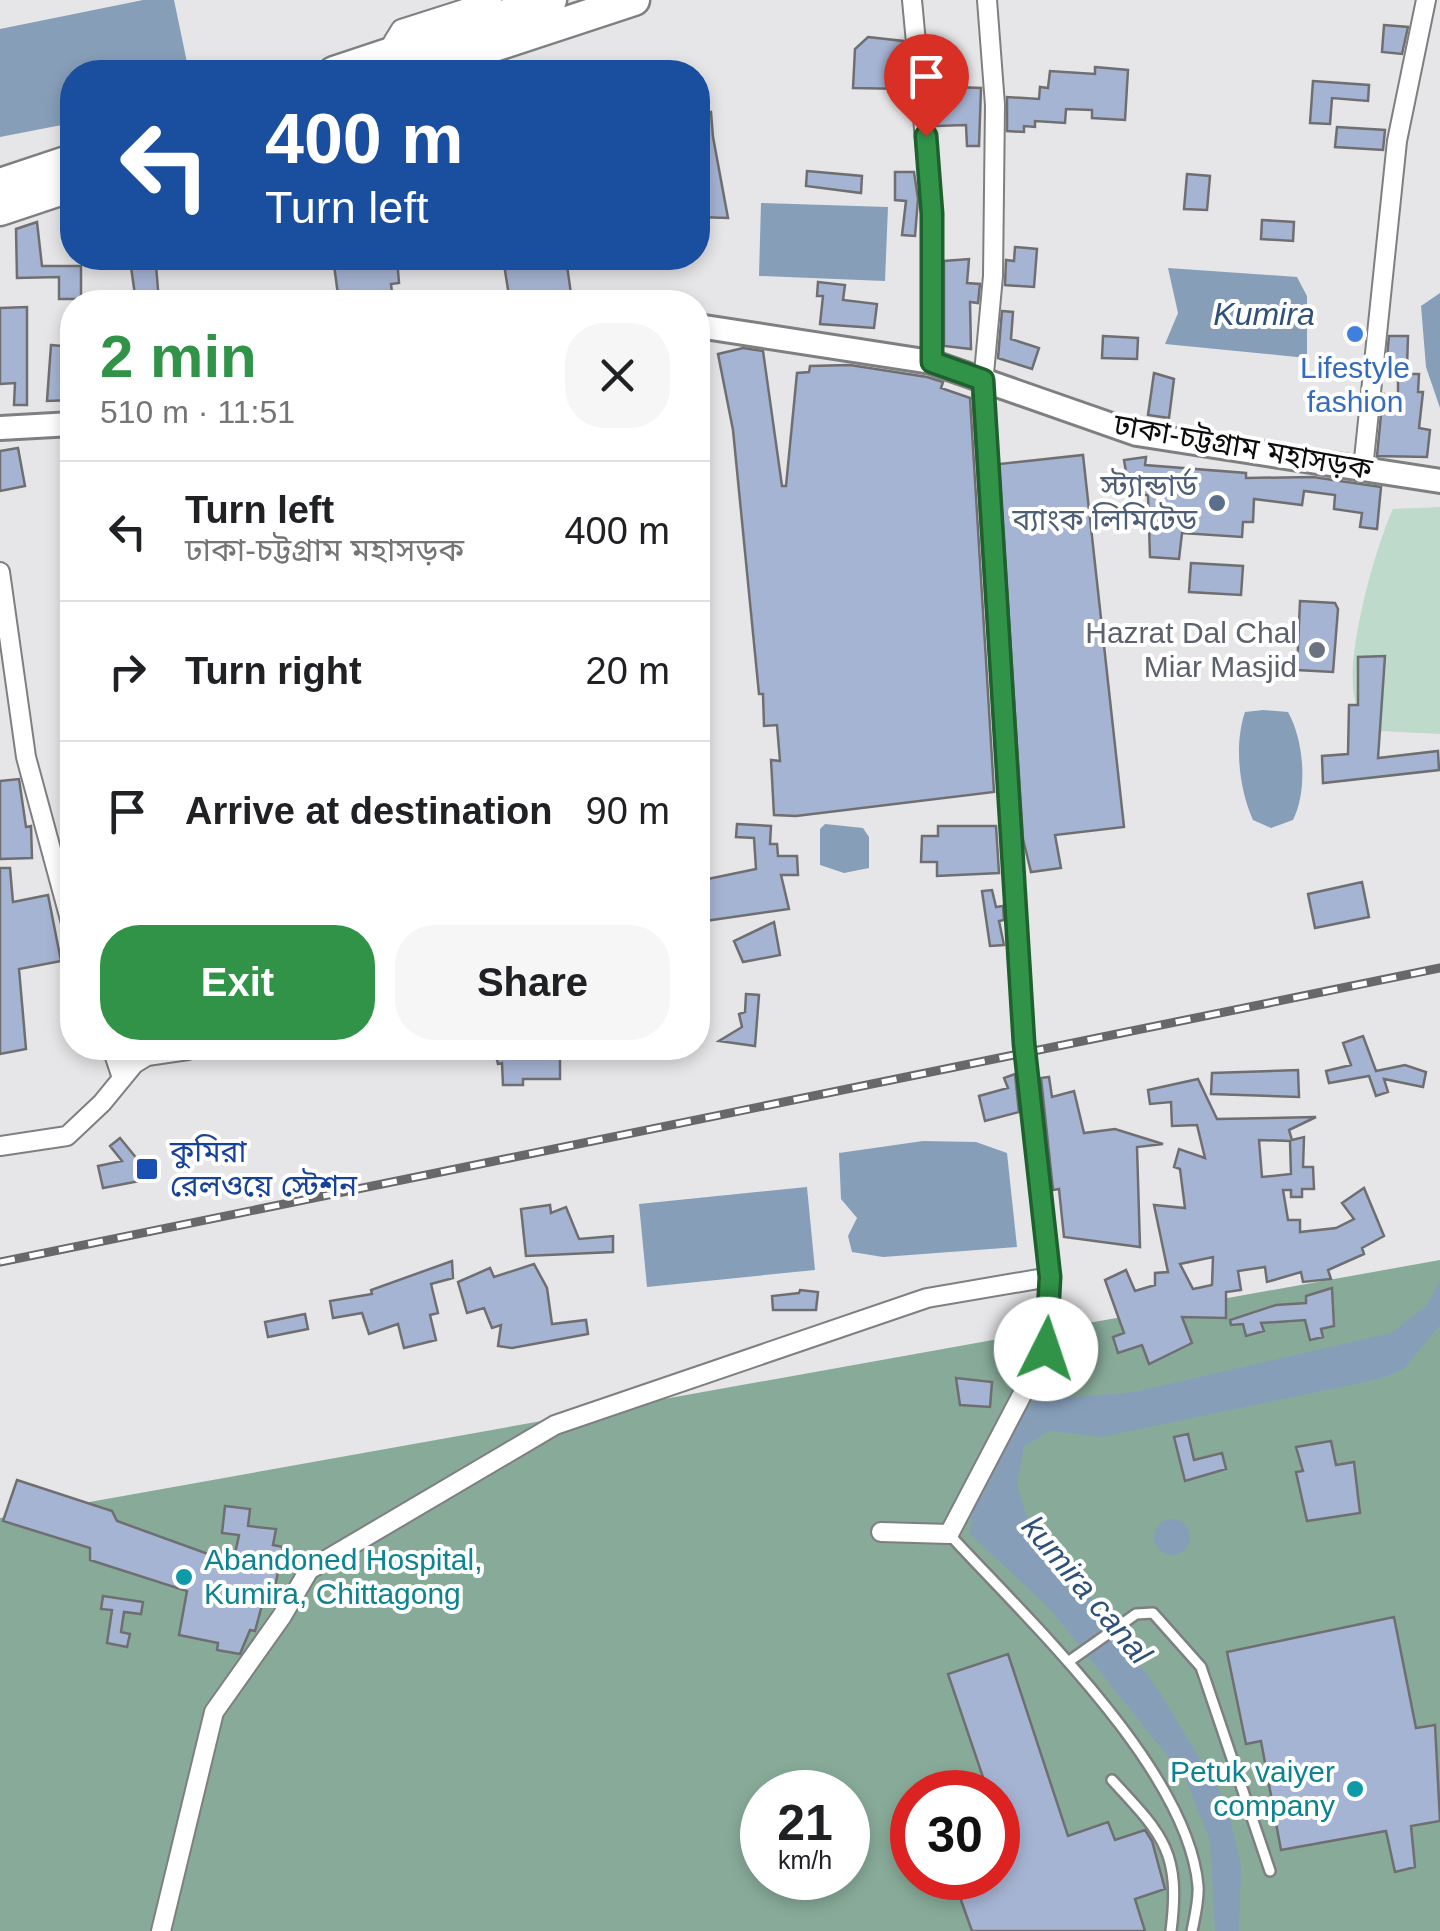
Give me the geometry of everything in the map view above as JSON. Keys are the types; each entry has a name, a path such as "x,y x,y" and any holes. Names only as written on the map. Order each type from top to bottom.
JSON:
{"highway":[{"path":"370,60 551,0"},
{"path":"451,60 634,0"},
{"path":"0,184 60,164"},
{"path":"0,210 60,190"}],"street":[{"path":"393,42 401,29 492,0"},
{"path":"912,0 932,214 932,362"},
{"path":"881,1532 948,1534 1046,1349 1050,1277 1024,1043 983,380 993,259 995,106 987,0"},
{"path":"1363,469 1397,140 1426,0"},
{"name":"ঢাকা-চট্টগ্রাম মহাসড়ক","path":"710,328 932,362 1137,434 1440,481"},
{"path":"0,428 60,425"},
{"path":"0,572 26,758 60,882"},
{"path":"116,1060 122,1078"},
{"path":"0,1146 67,1136 143,1060"},
{"path":"162,1931 214,1712 282,1616 309,1570 555,1424 928,1298 1050,1277"}],"lane":[{"path":"948,1534 1068,1662 1156,1776 1180,1820 1198,1881 1192,1931"},
{"path":"1068,1662 1136,1614 1153,1612 1201,1667 1270,1871"},
{"path":"1112,1780 1162,1834 1175,1882 1171,1931"}],"green space":[{"path":"1440,507 1440,734 1379,731 1358,708 1353,691 1356,639 1369,579 1393,509"},
{"path":"1440,1260 1440,1931 0,1931 0,1518"}],"water":[{"path":"143,0 174,0 186,60 60,60 60,125 0,137 0,29"},
{"path":"761,203 888,207 885,281 759,276"},
{"name":"Kumira","path":"1168,268 1297,277 1307,296 1307,358 1165,344 1178,313"},
{"path":"1440,293 1440,408 1426,367 1421,306"},
{"path":"1245,712 1288,712 1298,736 1302,765 1301,794 1293,820 1271,828 1253,820 1240,766"},
{"path":"825,824 863,828 869,837 869,868 844,873 820,865 820,829"},
{"path":"923,1141 976,1142 1007,1153 1017,1247 883,1257 852,1252 848,1236 857,1218 841,1199 839,1153"},
{"path":"807,1187 815,1270 647,1287 639,1204"},
{"path":"1440,1281 1440,1325 1404,1369 1379,1379 1102,1437 1049,1431 1024,1447 1017,1485 1030,1527 1082,1586 1161,1694 1226,1802 1241,1865 1239,1931 1215,1931 1210,1841 1185,1778 1050,1609 970,1534 972,1506 1016,1417 1036,1400 1134,1392 1391,1333 1426,1306"},
{"path":"1172,1519 1185,1524 1190,1537 1185,1550 1172,1555 1159,1550 1154,1537 1159,1524"}],"building":[{"path":"1384,25 1408,27 1402,54 1382,52"},
{"path":"868,37 903,41 908,89 853,88 855,49"},
{"path":"955,60 956,87 981,88 979,146 967,146 966,125 936,126 930,62"},
{"path":"1095,67 1128,70 1125,120 1092,118 1092,110 1066,109 1065,123 1035,121 1035,127 1024,126 1024,132 1007,131 1007,97 1039,99 1040,87 1048,88 1050,71 1095,74"},
{"path":"1313,81 1369,85 1368,101 1332,98 1330,124 1310,123"},
{"path":"710,112 713,137 728,218 710,217"},
{"path":"1337,127 1385,130 1383,150 1335,147"},
{"path":"807,171 862,176 861,193 806,186"},
{"path":"895,172 914,172 918,199 915,236 902,235 906,201 895,200"},
{"path":"1187,174 1210,176 1207,210 1184,209"},
{"path":"1262,220 1294,222 1293,241 1261,239"},
{"path":"37,222 42,266 81,270 81,290 60,290 59,299 59,277 17,278 16,229"},
{"path":"1015,247 1037,249 1034,287 1005,285 1006,260 1014,261"},
{"path":"969,259 967,283 980,284 978,303 970,302 971,349 944,346 944,261"},
{"path":"131,270 156,270 158,290 134,290"},
{"path":"335,270 398,270 399,283 391,284 392,290 337,290"},
{"path":"505,270 568,270 570,290 508,290"},
{"path":"818,282 845,285 843,300 877,304 874,328 820,324 823,296 817,296"},
{"path":"27,307 27,405 14,405 15,383 0,384 0,308"},
{"path":"1002,311 1013,312 1011,339 1039,348 1032,369 998,358"},
{"path":"1103,336 1138,338 1137,359 1102,358"},
{"path":"1389,336 1408,336 1407,367 1386,367"},
{"path":"51,345 60,346 60,400 47,401"},
{"path":"743,348 763,351 782,486 786,486 797,373 809,372 810,366 850,365 927,377 943,382 941,388 970,398 994,792 796,816 774,815 771,760 780,761 777,725 764,726 733,430 718,354"},
{"path":"1154,373 1174,379 1169,418 1148,415"},
{"path":"1398,374 1419,374 1418,392 1423,392 1419,428 1430,430 1427,457 1377,456 1383,394 1398,396"},
{"path":"18,448 25,486 0,491 0,451"},
{"path":"1083,455 1124,827 1055,835 1061,868 1031,872 1023,839 999,464"},
{"path":"1146,457 1145,465 1246,473 1246,478 1313,477 1381,487 1377,529 1360,527 1362,513 1334,509 1335,495 1304,491 1302,505 1254,499 1253,522 1243,522 1242,537 1182,533 1179,559 1150,557 1148,495 1130,495 1124,460"},
{"path":"1191,563 1243,566 1241,595 1189,592"},
{"path":"1300,601 1335,603 1338,609 1333,672 1297,670"},
{"path":"1385,656 1378,758 1438,751 1439,770 1323,783 1322,756 1348,754 1349,705 1358,705 1358,657"},
{"path":"19,779 26,827 31,826 32,858 0,859 0,781"},
{"path":"737,824 771,826 770,844 777,844 778,856 797,856 798,875 781,875 789,909 710,920 710,879 756,869 754,838 736,837"},
{"path":"938,826 996,826 999,873 937,876 937,862 921,862 922,836 938,836"},
{"path":"0,868 10,868 13,902 48,895 60,961 19,969 26,1049 0,1054"},
{"path":"1362,882 1369,917 1315,928 1308,894"},
{"path":"992,890 996,907 1003,906 1004,920 999,921 1004,945 990,946 982,891"},
{"path":"774,922 780,955 743,962 734,941"},
{"path":"746,994 759,995 755,1046 719,1041 742,1027 739,1014 745,1012"},
{"path":"1363,1036 1376,1071 1405,1065 1426,1072 1423,1087 1384,1079 1388,1092 1376,1096 1369,1076 1329,1083 1326,1071 1351,1065 1343,1043"},
{"path":"497,1060 560,1060 560,1079 523,1079 523,1085 503,1085 502,1063"},
{"path":"1298,1070 1299,1097 1211,1094 1212,1073"},
{"path":"1015,1074 1019,1112 985,1121 979,1096 1008,1088 1004,1078"},
{"path":"1049,1077 1052,1097 1074,1091 1084,1133 1115,1129 1163,1144 1137,1147 1140,1247 1064,1237 1059,1189 1053,1190 1041,1078"},
{"path":"1198,1079 1217,1119 1316,1117 1289,1130 1292,1140 1304,1137 1303,1167 1313,1167 1314,1189 1302,1189 1302,1197 1291,1197 1291,1190 1283,1190 1288,1220 1300,1220 1300,1232 1336,1228 1354,1219 1342,1203 1364,1188 1384,1236 1362,1248 1364,1254 1328,1270 1331,1279 1303,1282 1301,1272 1267,1282 1265,1267 1238,1271 1241,1290 1226,1292 1226,1318 1182,1317 1192,1343 1149,1364 1142,1345 1118,1353 1113,1337 1124,1333 1105,1280 1126,1270 1135,1291 1155,1285 1155,1273 1168,1272 1154,1205 1185,1208 1180,1169 1174,1167 1179,1149 1205,1158 1197,1125 1172,1126 1171,1102 1150,1104 1148,1090","holes":["1259,1140 1290,1141 1291,1174 1262,1177","1213,1257 1212,1285 1193,1289 1180,1264"]},
{"path":"120,1138 138,1160 153,1158 155,1178 103,1188 98,1166 122,1161 110,1146"},
{"path":"550,1205 551,1213 566,1207 579,1239 613,1236 613,1252 526,1256 521,1209"},
{"path":"452,1261 453,1278 431,1284 438,1313 430,1315 436,1340 404,1348 398,1324 369,1334 362,1313 333,1318 330,1301 372,1294 371,1290"},
{"path":"534,1264 547,1288 552,1324 586,1320 588,1334 512,1348 498,1346 501,1325 492,1328 484,1308 467,1313 458,1282 490,1268 494,1277"},
{"path":"1332,1288 1334,1326 1321,1329 1323,1337 1310,1340 1305,1320 1261,1323 1264,1331 1246,1336 1243,1324 1231,1325 1230,1320 1276,1305 1306,1303 1306,1296"},
{"path":"800,1290 818,1292 816,1310 773,1310 772,1296"},
{"path":"305,1314 308,1329 268,1337 265,1322"},
{"path":"956,1378 992,1382 990,1407 960,1405"},
{"path":"1188,1434 1194,1460 1222,1453 1226,1469 1185,1481 1174,1437"},
{"path":"1331,1441 1336,1465 1354,1462 1360,1513 1307,1521 1296,1472 1303,1471 1296,1447"},
{"name":"Abandoned Hospital, Kumira, Chittagong","path":"17,1480 112,1511 117,1521 233,1563 239,1535 222,1533 225,1506 250,1509 248,1526 276,1529 273,1545 283,1547 274,1592 266,1590 255,1631 250,1630 240,1654 217,1650 218,1643 179,1635 187,1591 90,1560 90,1548 3,1521"},
{"path":"103,1596 143,1602 141,1614 124,1612 121,1632 130,1634 127,1647 107,1643 112,1610 101,1609"},
{"path":"1394,1617 1416,1728 1435,1725 1440,1821 1411,1826 1415,1867 1395,1872 1386,1831 1281,1850 1261,1741 1246,1744 1227,1652"},
{"path":"1008,1654 1068,1836 1108,1822 1115,1840 1145,1830 1152,1841 1165,1889 1135,1899 1145,1931 972,1931 961,1900 1020,1900 1020,1770 981,1770 948,1674"}],"railway":[{"path":"0,1262 1440,968"}],"place":[{"name":"Lifestyle fashion","path":"1355,334"},
{"name":"স্ট্যান্ডার্ড ব্যাংক লিমিটেড","path":"1217,503"},
{"name":"Hazrat Dal Chal Miar Masjid","path":"1317,650"},
{"name":"কুমিরা রেলওয়ে স্টেশন","path":"147,1169"},
{"name":"Abandoned Hospital, Kumira, Chittagong","path":"184,1577"},
{"name":"Petuk vaiyer company","path":"1355,1789"}],"route":[{"path":"926,136 932,214 932,362 983,380 1024,1043 1050,1277 1046,1349"}],"water label":[{"name":"kumira canal","path":"1087,1590"}]}
